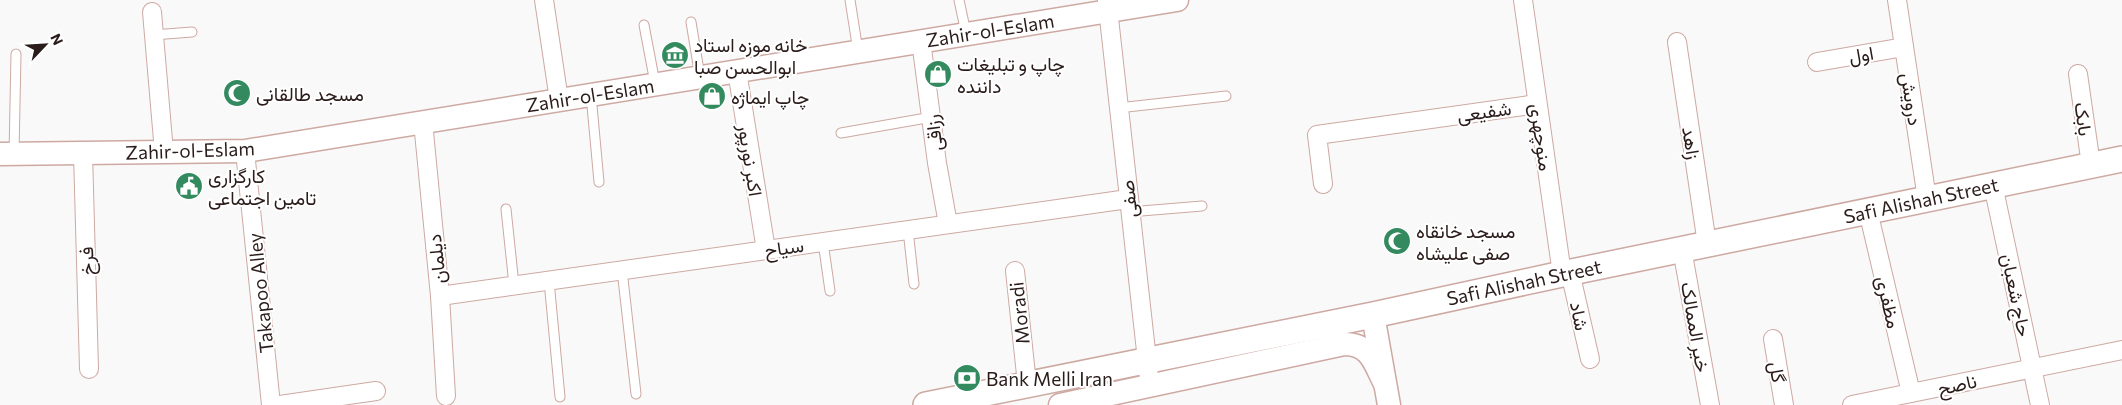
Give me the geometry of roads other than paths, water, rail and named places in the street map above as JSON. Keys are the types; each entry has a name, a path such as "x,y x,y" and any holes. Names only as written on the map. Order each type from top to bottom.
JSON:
{"main road":[{"name":"Safi Alishah Street","path":"926,405 1373,316 1566,273 2122,158"}],"street":[{"path":"544,0 559,100"},
{"name":"Zahir-ol-Eslam","path":"7,154 245,151 966,34 1107,5 1178,0"},
{"name":"منوچهری","path":"1523,0 1537,104 1566,273"},
{"name":"درویش","path":"1897,0 1927,199"},
{"name":"صفی","path":"1107,5 1128,205 1150,387"},
{"path":"152,12 152,35 164,152"},
{"name":"رزاقی","path":"921,41 948,224"},
{"name":"زاهد","path":"1677,42 1707,244"},
{"name":"اول","path":"1817,62 1904,47"},
{"name":"اکبر نورپور","path":"737,71 766,250"},
{"name":"بابک","path":"2078,74 2091,165"},
{"name":"شفیعی","path":"1323,184 1317,135 1537,104"},
{"name":"دیلمان","path":"423,122 440,296 446,396"},
{"name":"Takapoo Alley","path":"245,151 271,405"},
{"name":"فرخ","path":"83,153 89,369"},
{"name":"حاج شعبان","path":"1993,185 2040,405"},
{"name":"سیاح","path":"440,296 948,224 1128,205"},
{"name":"مظفری","path":"1868,211 1911,393"},
{"name":"خیر الممالک","path":"1682,249 1710,405"},
{"name":"Moradi","path":"1015,271 1026,384"},
{"name":"شاد","path":"1566,273 1590,359"},
{"path":"1373,316 1389,405"},
{"name":"گل","path":"1773,339 1784,405"},
{"path":"1060,405 1344,344 1357,345 1368,352 1384,382"},
{"name":"ناصح","path":"1852,405 2122,350"},
{"path":"280,405 376,391"}],"lane":[{"path":"850,0 858,51"},
{"path":"959,0 966,34"},
{"path":"691,22 700,77"},
{"path":"644,25 655,84"},
{"path":"152,35 192,32"},
{"path":"7,154 16,54"},
{"path":"591,95 599,182"},
{"path":"1118,108 1226,96"},
{"path":"841,133 932,117"},
{"path":"1128,205 1202,206"},
{"path":"506,209 514,285"},
{"path":"908,230 914,284"},
{"path":"823,242 830,291"},
{"path":"622,270 636,394"},
{"path":"549,280 560,396"}],"place":[{"name":"خانه موزه استاد ابوالحسن صبا","path":"675,55"},
{"name":"چاپ و تبلیغات داننده","path":"938,74"},
{"name":"مسجد طالقانی","path":"237,93"},
{"name":"چاپ ایماژه","path":"712,96"},
{"name":"کارگزاری تامین اجتماعی","path":"189,186"},
{"name":"مسجد خانقاه صفی علیشاه","path":"1397,241"},
{"name":"Bank Melli Iran","path":"967,378"}]}
